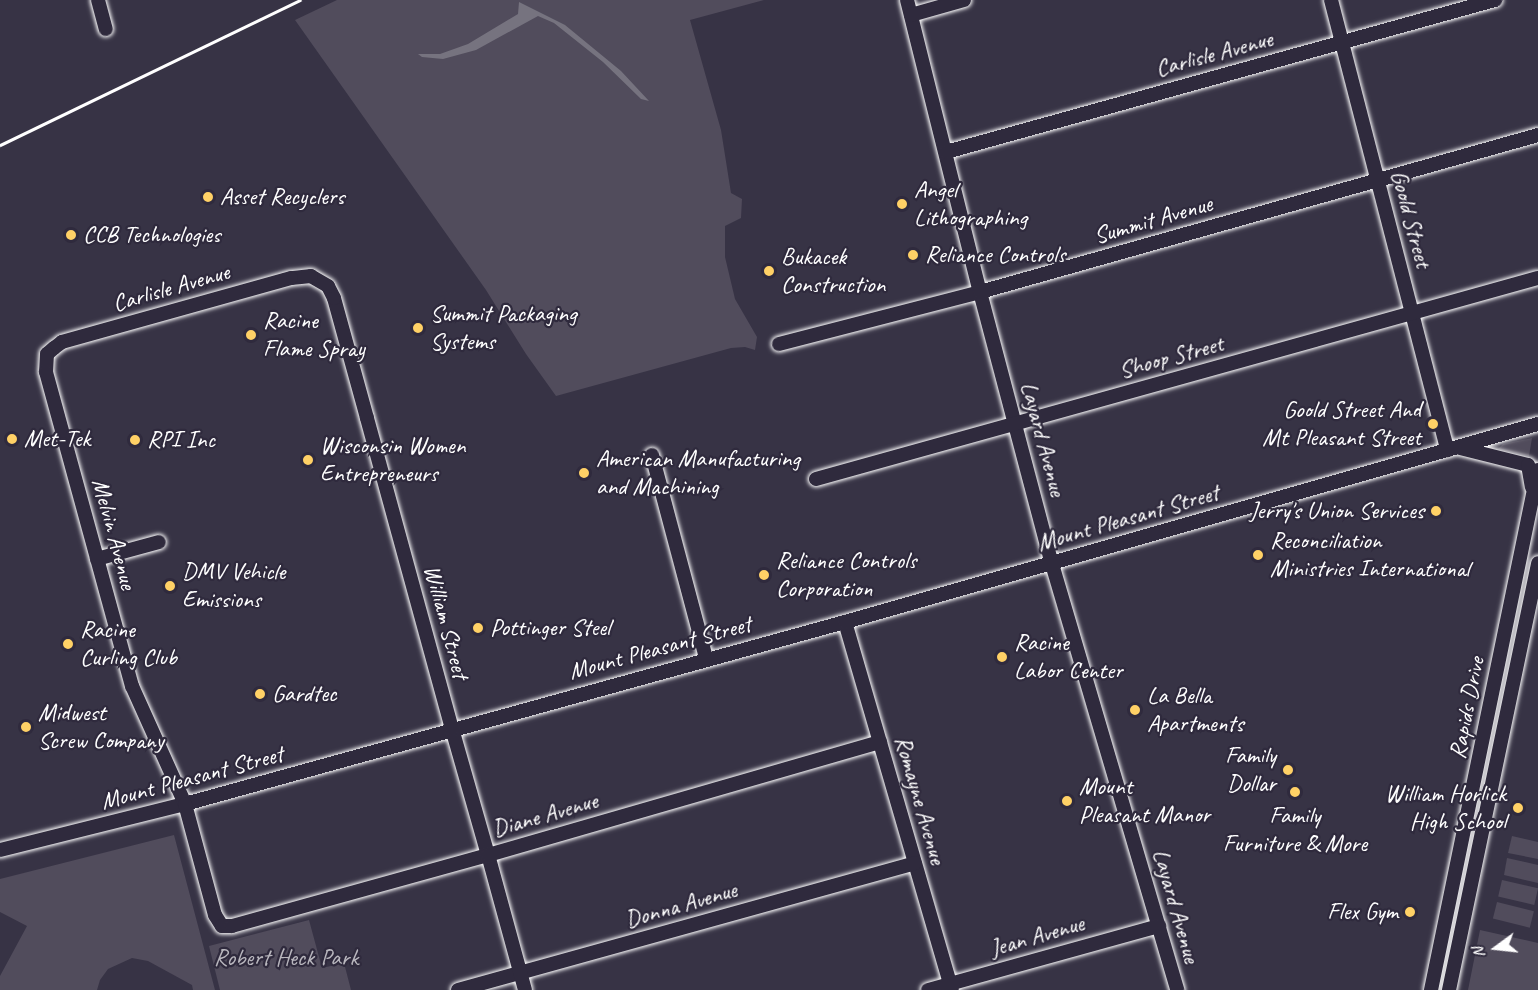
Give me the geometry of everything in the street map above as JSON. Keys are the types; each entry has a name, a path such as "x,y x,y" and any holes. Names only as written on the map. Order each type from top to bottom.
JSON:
{"street":[{"path":"98,0 106,29"},
{"name":"Layard Avenue","path":"907,0 980,292 1052,564 1177,990"},
{"path":"910,15 964,0"},
{"name":"Goold Street","path":"1331,0 1412,313 1453,448"},
{"name":"Carlisle Avenue","path":"946,152 1495,0"},
{"name":"Summit Avenue","path":"779,344 980,292 1538,135"},
{"name":"Carlisle Avenue","path":"47,354 62,342 291,278 311,276"},
{"name":"William Street","path":"311,276 328,286 334,298 525,990"},
{"name":"Shoop Street","path":"816,479 1538,278"},
{"name":"Melvin Avenue","path":"47,354 46,372 137,701 185,804 215,915 222,926"},
{"name":"Mount Pleasant Street","path":"0,850 185,804 706,658 845,622 1538,424"},
{"path":"1453,448 1528,465 1533,495"},
{"path":"652,455 706,658"},
{"name":"Rapids Drive","path":"1431,990 1538,470"},
{"path":"97,559 159,542"},
{"name":"Rapids Drive","path":"1449,990 1538,563"},
{"name":"Romayne Avenue","path":"845,622 952,987"},
{"name":"Diane Avenue","path":"222,926 232,926 488,855 880,742"},
{"name":"Donna Avenue","path":"458,990 915,863"},
{"name":"Jean Avenue","path":"928,990 952,987 1159,926"}],"green space":[{"path":"337,0 764,0 690,20 721,130 731,193 742,199 741,218 725,226 725,257 735,299 757,337 755,350 745,347 731,348 556,396 526,354 486,290 295,20"},
{"path":"1532,438 1529,456 1498,449 1503,444"},
{"path":"174,835 215,990 193,990 192,985 148,961 132,958 108,969 100,980 97,990 0,990 0,976 27,926 0,912 0,879"},
{"path":"1512,836 1538,842 1538,859 1508,853"},
{"path":"1507,858 1538,865 1538,883 1504,875"},
{"path":"1502,880 1538,888 1534,905 1498,897"},
{"path":"1497,902 1534,911 1530,928 1493,918"},
{"name":"Robert Heck Park","path":"309,920 322,968 344,963 351,990 220,990 209,946"},
{"path":"1480,930 1538,943 1538,990 1468,990"}],"shaded area":[{"path":"519,2 565,25 621,71 649,101 641,99 603,62 554,23 538,16 476,50 443,59 422,57 418,54 440,54 468,44 518,14"}],"railway":[{"path":"0,145 300,0"}],"place":[{"name":"Asset Recyclers","path":"208,197"},
{"name":"Angel Lithographing","path":"902,204"},
{"name":"CCB Technologies","path":"71,235"},
{"name":"Reliance Controls","path":"913,255"},
{"name":"Bukacek Construction","path":"769,271"},
{"name":"Summit Packaging Systems","path":"418,328"},
{"name":"Racine Flame Spray","path":"251,335"},
{"name":"Goold Street And Mt Pleasant Street","path":"1433,424"},
{"name":"Met-Tek","path":"12,439"},
{"name":"RPI Inc","path":"135,440"},
{"name":"Wisconsin Women Entrepreneurs","path":"308,460"},
{"name":"American Manufacturing and Machining","path":"584,473"},
{"name":"Jerry's Union Services","path":"1436,511"},
{"name":"Reconciliation Ministries International","path":"1258,555"},
{"name":"Reliance Controls Corporation","path":"764,575"},
{"name":"DMV Vehicle Emissions","path":"170,586"},
{"name":"Pottinger Steel","path":"478,628"},
{"name":"Racine Curling Club","path":"68,644"},
{"name":"Racine Labor Center","path":"1002,657"},
{"name":"Gardtec","path":"260,694"},
{"name":"La Bella Apartments","path":"1135,710"},
{"name":"Midwest Screw Company","path":"26,727"},
{"name":"Family Dollar","path":"1288,770"},
{"name":"Family Furniture & More","path":"1295,792"},
{"name":"Mount Pleasant Manor","path":"1067,801"},
{"name":"William Horlick High School","path":"1518,808"},
{"name":"Flex Gym","path":"1410,912"}]}
